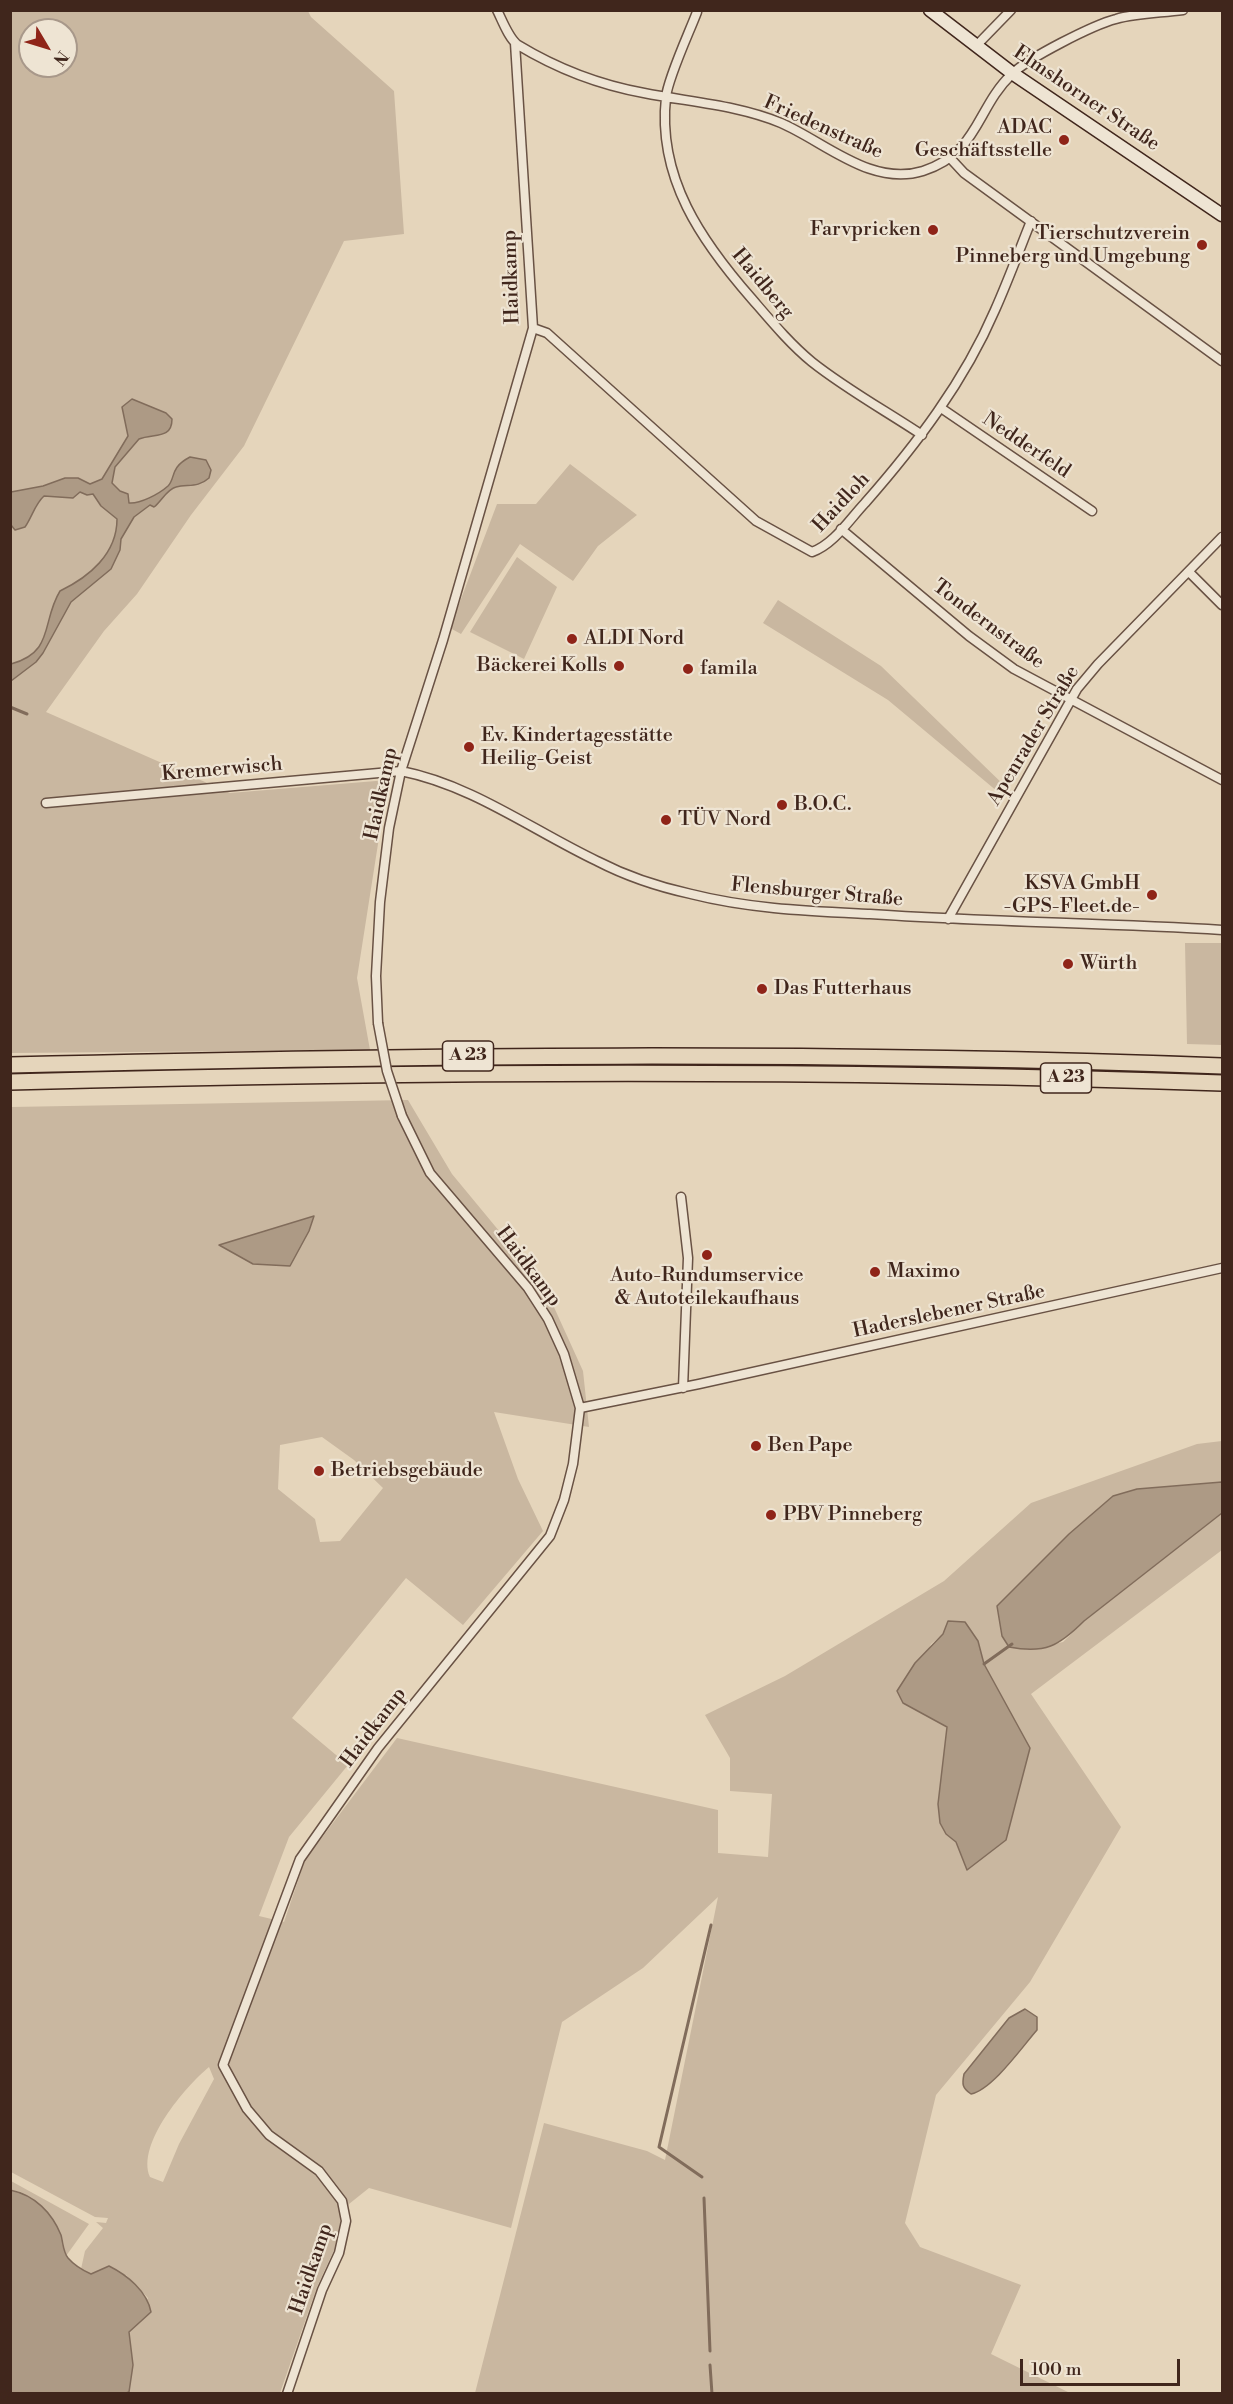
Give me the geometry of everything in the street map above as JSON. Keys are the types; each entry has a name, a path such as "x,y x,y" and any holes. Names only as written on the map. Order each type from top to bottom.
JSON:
{"highway":[{"name":"A 23","path":"10,1065 607,1054 925,1058 1222,1066"},
{"name":"A 23","path":"10,1082 601,1071 909,1074 1222,1083"}],"main road":[{"name":"Elmshorner Straße","path":"930,10 1012,73 1222,215"}],"street":[{"path":"497,10 515,43"},
{"path":"976,46 1011,10"},
{"path":"1012,73 1064,41 1116,19 1183,10"},
{"path":"666,96 697,12"},
{"name":"Friedenstraße","path":"515,43 560,66 606,85 740,111 780,122 859,164 882,173 901,174 921,171 951,159 966,142 1012,73"},
{"name":"Haidkamp","path":"287,2394 322,2290 339,2253 346,2221 342,2201 319,2170 269,2134 247,2109 223,2065 300,1858 378,1748 550,1536 564,1500 573,1464 580,1408 564,1354 548,1319 528,1288 430,1173 402,1116 387,1071 378,1023 376,976 380,902 389,828 401,771 443,640 533,328 515,43"},
{"name":"Haidberg","path":"666,96 666,143 674,181 694,224 720,262 784,336 813,362 922,435"},
{"path":"951,159 964,173 1222,361"},
{"name":"Haidloh","path":"533,328 547,333 756,521 812,552 823,548 842,529 904,459 941,408 995,311 1031,221"},
{"name":"Nedderfeld","path":"941,408 1092,512"},
{"name":"Tondernstraße","path":"842,529 1014,669 1222,780"},
{"name":"Apenrader Straße","path":"948,919 1071,700 1098,664 1222,537"},
{"path":"1189,572 1222,605"},
{"name":"Kremerwisch","path":"46,803 401,771"},
{"name":"Flensburger Straße","path":"401,771 433,777 598,862 681,892 745,906 948,919 1221,928"},
{"path":"681,1197 688,1258 682,1388"},
{"name":"Haderslebener Straße","path":"580,1408 682,1388 1222,1268"}],"shaded area":[{"path":"10,11 308,11 311,17 394,91 404,234 344,241 244,446 191,515 137,594 104,631 46,712 230,793 388,780 357,978 370,1050 11,1053"},
{"path":"132,399 166,413 172,419 169,430 161,435 139,439 115,467 112,483 120,491 128,494 129,503 144,500 168,486 179,465 190,457 206,460 211,470 209,478 197,484 173,488 154,507 150,505 134,517 121,539 120,550 111,569 71,602 43,653 36,662 11,681 11,664 25,659 41,644 60,591 91,571 107,553 116,532 117,519 101,506 93,494 87,495 80,492 73,498 44,496 25,527 15,530 11,525 11,492 43,486 65,478 78,478 90,484 102,479 128,436 122,407"},
{"path":"570,464 637,515 598,546 573,581 520,544 461,634 450,628 497,504 536,504"},
{"path":"517,557 557,587 524,659 470,632"},
{"path":"778,600 881,666 1009,790 1004,797 888,700 763,623"},
{"path":"1185,943 1222,943 1222,1045 1187,1044"},
{"path":"408,1100 452,1174 514,1249 553,1305 583,1371 589,1427 494,1412 518,1479 543,1531 463,1625 406,1578 292,1718 348,1765 289,1837 259,1916 284,1922 305,1860 397,1738 718,1810 718,1853 768,1857 772,1794 730,1791 730,1758 705,1715 785,1676 944,1581 1031,1503 1197,1444 1222,1441 1222,1482 1137,1489 1113,1496 1069,1534 997,1606 1026,1650 1063,1642 1084,1621 1222,1513 1222,1550 1031,1694 1121,1827 1030,1982 936,2095 905,2223 920,2247 1021,2285 991,2354 1070,2393 475,2393 544,2123 647,2151 665,2160 718,1897 643,1968 562,2022 511,2228 369,2188 349,2204 341,2218 334,2250 317,2287 280,2393 126,2393 129,2392 133,2365 129,2332 148,2298 126,2275 91,2274 81,2269 85,2251 103,2228 96,2222 106,2223 108,2218 95,2217 11,2172 11,1107","holes":["322,1437 354,1460 383,1488 340,1541 320,1542 315,1519 278,1489 280,1445","943,1634 978,1641 984,1664 1006,1704 1016,1794 1006,1840 967,1869 956,1842 946,1834 940,1823 938,1804 947,1727 903,1703 931,1644","209,2067 214,2079 179,2144 163,2182 150,2177 148,2164 150,2149 156,2133 176,2102"]},
{"path":"314,1216 309,1231 290,1266 253,1264 219,1245"},
{"path":"1222,1482 1222,1513 1084,1621 1067,1637 1042,1648 1009,1647 1002,1636 997,1606 1069,1534 1113,1496 1137,1489"},
{"path":"948,1621 965,1622 978,1641 984,1664 1030,1748 1006,1840 967,1870 956,1842 946,1834 940,1823 938,1804 947,1727 903,1703 897,1691 915,1663 943,1634"},
{"path":"1025,2009 1037,2017 1037,2030 998,2076 980,2091 971,2094 963,2086 964,2074 1009,2018"},
{"path":"11,2181 89,2224 66,2256 62,2237 21,2192 11,2190"},
{"path":"10,2190 27,2196 48,2212 61,2235 66,2256 70,2261 91,2274 109,2266 129,2279 145,2297 151,2312 129,2332 133,2365 129,2392 11,2393"}],"waterway":[{"path":"10,707 27,714"},
{"path":"984,1664 1012,1644"},
{"path":"702,2177 659,2147 711,1925"},
{"path":"704,2198 710,2351"},
{"path":"710,2365 712,2394"}],"place":[{"name":"ADAC Geschäftsstelle","path":"1064,140"},
{"name":"Farvpricken","path":"933,230"},
{"name":"Tierschutzverein Pinneberg und Umgebung","path":"1202,245"},
{"name":"ALDI Nord","path":"572,639"},
{"name":"Bäckerei Kolls","path":"619,666"},
{"name":"famila","path":"688,669"},
{"name":"Ev. Kindertagesstätte Heilig-Geist","path":"469,747"},
{"name":"B.O.C.","path":"782,805"},
{"name":"TÜV Nord","path":"666,820"},
{"name":"KSVA GmbH -GPS-Fleet.de-","path":"1152,895"},
{"name":"Würth","path":"1068,964"},
{"name":"Das Futterhaus","path":"762,989"},
{"name":"Auto-Rundumservice & Autoteilekaufhaus","path":"707,1255"},
{"name":"Maximo","path":"875,1272"},
{"name":"Ben Pape","path":"756,1446"},
{"name":"Betriebsgebäude","path":"319,1471"},
{"name":"PBV Pinneberg","path":"771,1515"}]}
